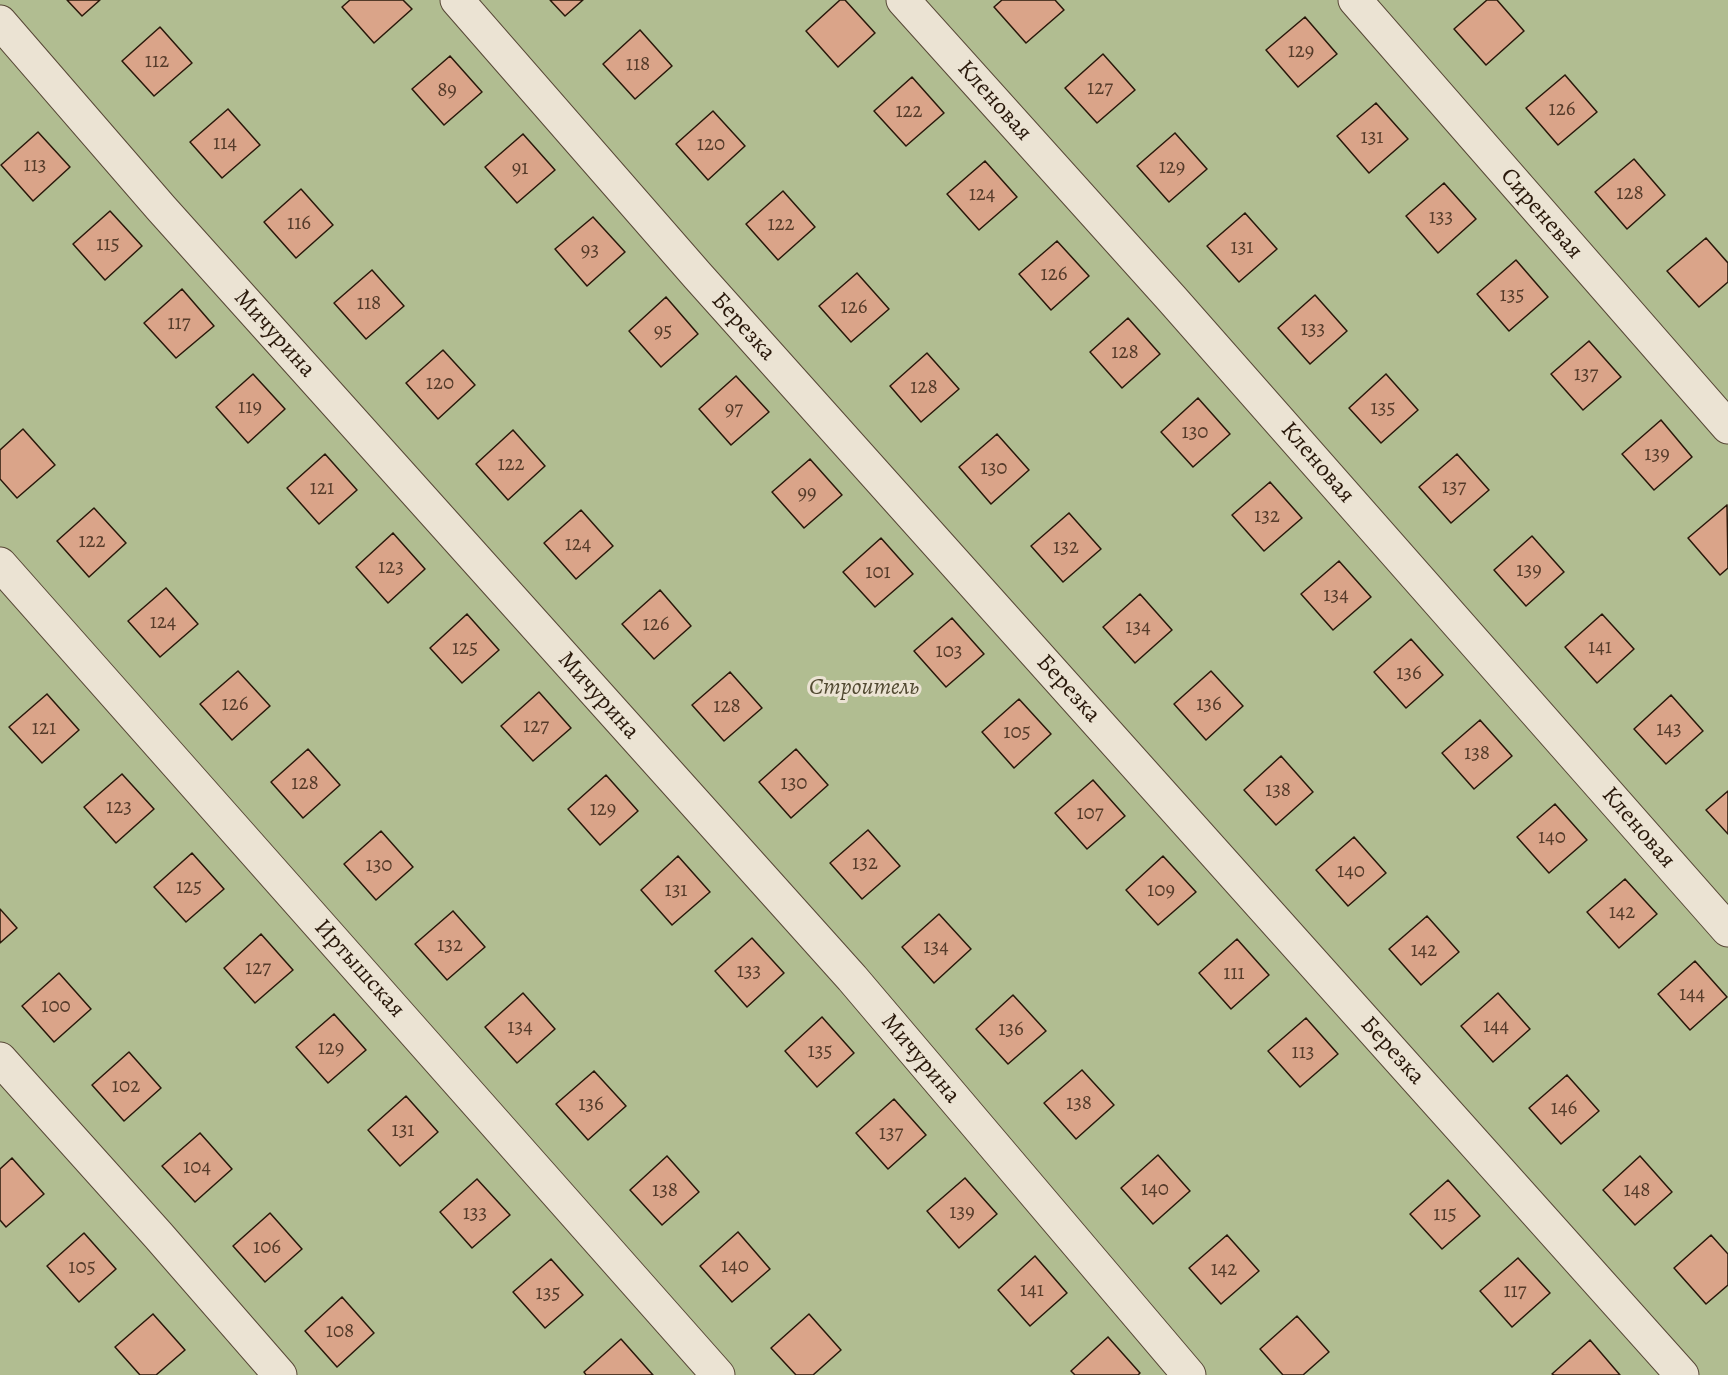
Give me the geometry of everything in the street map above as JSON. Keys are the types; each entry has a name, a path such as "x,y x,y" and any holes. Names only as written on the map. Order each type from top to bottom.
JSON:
{"street":[{"name":"Березка","path":"457,0 713,293 1682,1375"},
{"name":"Кленовая","path":"903,0 1172,299 1728,930"},
{"name":"Сиреневая","path":"1355,0 1728,427"},
{"name":"Мичурина","path":"0,22 168,217 852,978 1189,1375"},
{"name":"Иртышская","path":"0,564 718,1375"},
{"path":"0,1059 280,1375"}],"green space":[{"name":"Строитель","path":"0,0 1728,0 1728,1375 0,1375"}],"building":[{"path":"67,0 100,0 82,16"},
{"path":"350,0 403,0 412,9 374,43 342,7"},
{"path":"550,0 583,0 565,16"},
{"path":"840,0 845,0 875,33 838,67 806,31"},
{"path":"1002,0 1055,0 1064,10 1026,43 994,7"},
{"path":"1487,0 1497,0 1524,31 1486,65 1454,29"},
{"path":"1305,17 1337,54 1298,87 1266,50"},
{"path":"160,27 192,63 154,96 122,61"},
{"path":"640,30 672,66 635,99 603,64"},
{"path":"1103,54 1135,90 1097,123 1065,88"},
{"path":"450,56 482,92 444,125 412,89"},
{"path":"1565,75 1597,112 1558,145 1526,108"},
{"path":"912,77 944,113 906,146 874,111"},
{"path":"1376,103 1408,139 1369,173 1337,136"},
{"path":"228,109 260,145 222,178 190,142"},
{"path":"713,111 745,146 708,180 676,144"},
{"path":"38,132 70,167 33,201 1,165"},
{"path":"1175,133 1207,169 1169,202 1137,166"},
{"path":"523,134 555,170 517,203 485,167"},
{"path":"1634,159 1665,195 1627,229 1595,192"},
{"path":"985,161 1017,197 979,230 947,194"},
{"path":"1444,183 1476,219 1438,253 1406,216"},
{"path":"301,189 333,225 296,258 264,222"},
{"path":"783,191 815,227 778,260 746,224"},
{"path":"110,211 142,246 105,280 73,244"},
{"path":"1245,213 1277,249 1239,282 1207,246"},
{"path":"593,217 625,252 587,286 555,249"},
{"path":"1706,238 1728,263 1728,282 1699,307 1667,271"},
{"path":"1057,241 1089,276 1051,310 1019,274"},
{"path":"1516,260 1548,297 1509,331 1477,294"},
{"path":"372,270 404,306 366,339 334,303"},
{"path":"857,273 889,309 851,342 819,306"},
{"path":"182,289 214,326 176,358 144,323"},
{"path":"1315,295 1347,331 1310,364 1278,328"},
{"path":"666,297 698,334 661,367 629,331"},
{"path":"1128,318 1160,354 1122,388 1090,352"},
{"path":"1589,341 1621,377 1583,410 1551,374"},
{"path":"443,350 475,385 438,419 406,383"},
{"path":"927,353 959,389 921,422 890,386"},
{"path":"253,374 285,409 248,443 216,407"},
{"path":"1386,374 1418,410 1381,443 1349,408"},
{"path":"736,376 769,412 731,445 699,409"},
{"path":"1198,398 1230,434 1193,467 1161,432"},
{"path":"1661,420 1692,457 1654,490 1622,454"},
{"path":"23,429 55,465 17,498 0,479 0,450"},
{"path":"513,430 545,466 508,500 476,464"},
{"path":"997,434 1029,470 991,504 959,467"},
{"path":"325,454 357,490 319,524 287,488"},
{"path":"1457,454 1489,490 1451,523 1419,487"},
{"path":"810,459 842,495 804,528 772,492"},
{"path":"1270,482 1302,518 1264,551 1232,515"},
{"path":"1727,505 1728,568 1720,575 1688,538"},
{"path":"94,508 126,543 89,577 57,541"},
{"path":"581,510 613,546 576,579 544,543"},
{"path":"1069,513 1101,549 1063,582 1031,546"},
{"path":"393,533 425,569 388,603 356,567"},
{"path":"1532,536 1564,572 1526,606 1494,570"},
{"path":"881,538 913,574 875,607 843,572"},
{"path":"1339,561 1371,597 1333,630 1301,594"},
{"path":"166,588 198,624 160,657 128,621"},
{"path":"660,590 691,626 654,659 622,624"},
{"path":"1140,594 1172,630 1135,663 1103,627"},
{"path":"467,614 499,650 462,683 430,648"},
{"path":"1602,614 1634,649 1597,683 1565,647"},
{"path":"952,618 984,654 946,687 914,651"},
{"path":"1411,639 1443,675 1406,708 1374,672"},
{"path":"238,671 270,706 232,740 200,704"},
{"path":"1211,671 1243,706 1206,740 1174,704"},
{"path":"730,672 762,708 724,741 692,705"},
{"path":"539,692 571,728 533,761 501,726"},
{"path":"47,694 79,730 42,763 9,727"},
{"path":"1671,695 1703,731 1666,764 1634,729"},
{"path":"1019,699 1051,734 1014,768 982,732"},
{"path":"1480,720 1512,756 1474,789 1442,753"},
{"path":"308,749 340,785 303,818 271,782"},
{"path":"796,749 828,785 791,818 759,782"},
{"path":"1281,756 1313,792 1276,825 1244,790"},
{"path":"122,774 154,809 116,843 84,807"},
{"path":"606,775 638,811 600,845 568,809"},
{"path":"1093,780 1125,816 1087,849 1055,813"},
{"path":"1728,791 1728,834 1706,810"},
{"path":"1555,804 1587,840 1549,873 1517,837"},
{"path":"868,830 900,866 862,899 830,863"},
{"path":"381,831 413,867 376,900 344,864"},
{"path":"1354,837 1386,873 1348,906 1316,870"},
{"path":"192,853 224,889 186,922 154,887"},
{"path":"678,856 710,892 672,925 641,890"},
{"path":"1163,856 1196,892 1158,925 1126,890"},
{"path":"1625,879 1657,914 1619,948 1587,912"},
{"path":"0,909 17,928 0,943"},
{"path":"453,911 485,947 447,980 415,944"},
{"path":"939,914 971,949 934,983 902,947"},
{"path":"1427,916 1459,952 1421,985 1389,949"},
{"path":"261,934 293,970 255,1003 224,968"},
{"path":"752,938 784,973 747,1007 715,971"},
{"path":"1237,939 1269,975 1231,1009 1199,973"},
{"path":"1695,961 1727,997 1690,1030 1658,994"},
{"path":"59,973 91,1009 54,1042 22,1006"},
{"path":"523,993 555,1029 517,1063 485,1027"},
{"path":"1498,993 1530,1029 1493,1062 1461,1026"},
{"path":"1013,995 1046,1031 1008,1064 976,1029"},
{"path":"334,1014 366,1050 328,1083 296,1047"},
{"path":"822,1017 854,1053 817,1087 785,1051"},
{"path":"1306,1018 1338,1054 1300,1087 1268,1051"},
{"path":"129,1052 161,1088 124,1121 92,1085"},
{"path":"1082,1070 1114,1105 1076,1139 1044,1103"},
{"path":"594,1071 626,1106 588,1140 556,1104"},
{"path":"1567,1075 1599,1111 1561,1144 1529,1108"},
{"path":"406,1096 438,1132 400,1166 368,1130"},
{"path":"894,1099 926,1135 888,1169 856,1133"},
{"path":"200,1133 232,1169 195,1202 162,1166"},
{"path":"1158,1155 1190,1191 1153,1224 1121,1188"},
{"path":"667,1156 699,1192 662,1225 630,1190"},
{"path":"1640,1156 1672,1192 1635,1225 1603,1190"},
{"path":"12,1158 44,1194 6,1227 0,1220 0,1169"},
{"path":"965,1178 997,1214 959,1248 927,1211"},
{"path":"477,1179 510,1215 472,1248 440,1212"},
{"path":"1448,1180 1480,1216 1442,1249 1410,1214"},
{"path":"270,1213 302,1249 265,1282 233,1246"},
{"path":"738,1232 770,1269 732,1302 700,1266"},
{"path":"84,1233 116,1269 79,1302 47,1266"},
{"path":"1227,1235 1259,1271 1221,1304 1189,1268"},
{"path":"1711,1235 1728,1254 1728,1285 1706,1304 1674,1268"},
{"path":"1035,1256 1067,1293 1030,1326 998,1290"},
{"path":"1518,1258 1550,1293 1512,1327 1480,1291"},
{"path":"551,1259 583,1295 545,1328 513,1292"},
{"path":"342,1297 374,1333 337,1367 305,1331"},
{"path":"153,1314 185,1350 156,1375 140,1375 115,1347"},
{"path":"809,1314 841,1350 813,1375 796,1375 771,1348"},
{"path":"1297,1316 1329,1352 1303,1375 1283,1375 1260,1349"},
{"path":"1108,1337 1140,1373 1138,1375 1075,1375 1071,1371"},
{"path":"621,1339 653,1375 586,1375 584,1372"},
{"path":"1590,1340 1620,1375 1552,1374"}]}
